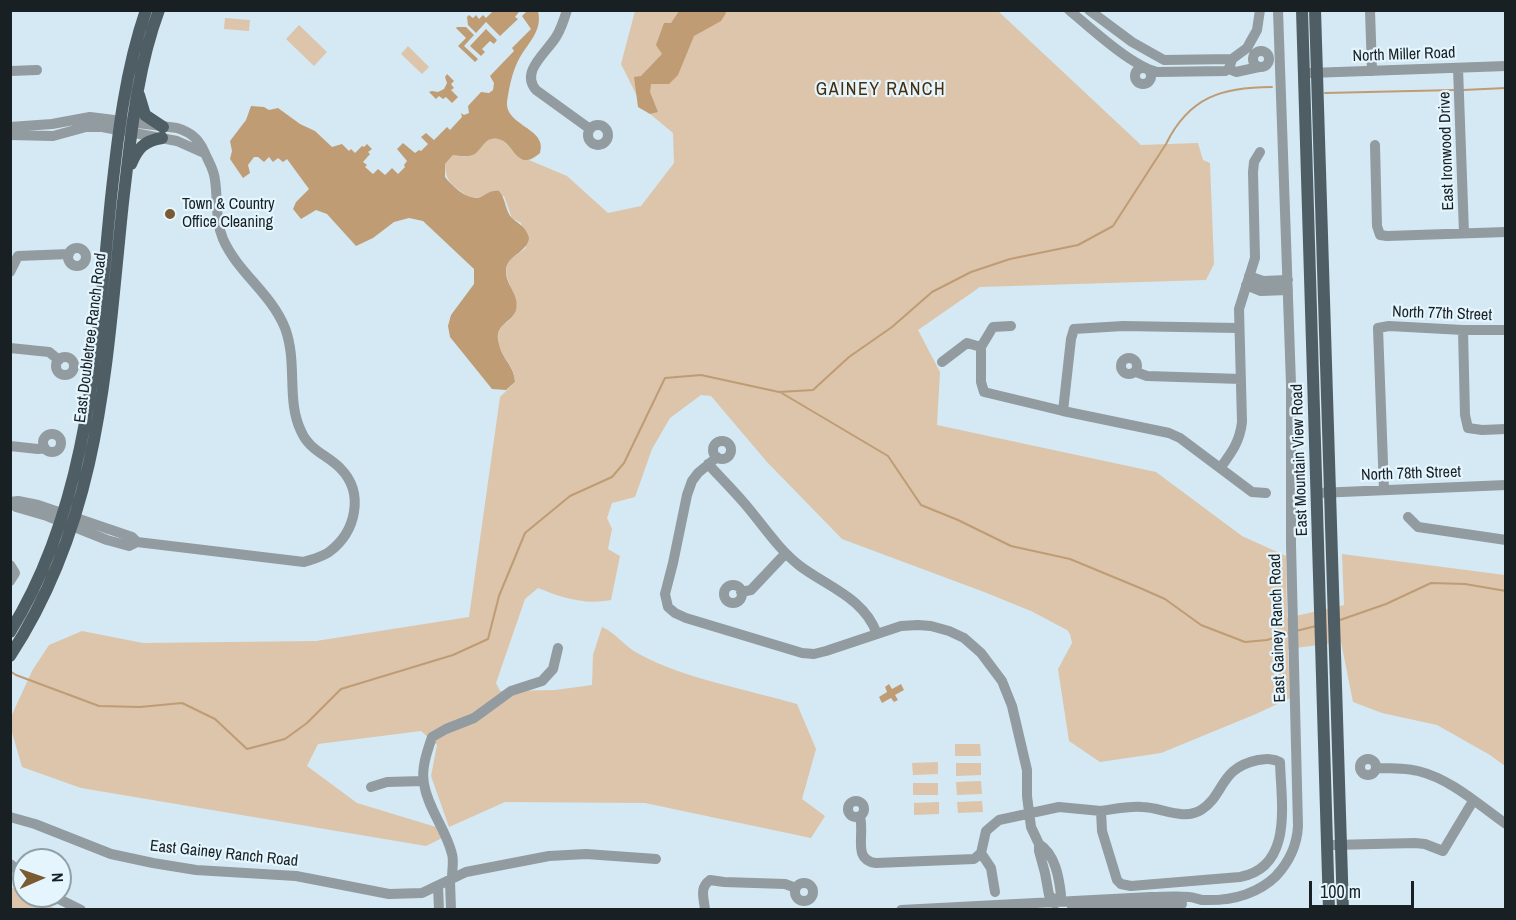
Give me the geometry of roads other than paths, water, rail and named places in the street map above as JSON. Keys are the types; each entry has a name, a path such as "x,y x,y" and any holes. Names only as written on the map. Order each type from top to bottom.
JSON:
{"main road":[{"name":"East Doubletree Ranch Road","path":"14,651 52,579 68,520 88,406 133,56 146,10"},
{"name":"East Doubletree Ranch Road","path":"10,632 68,520 89,469 100,415 126,176 125,127 159,10"},
{"name":"East Mountain View Road","path":"1302,10 1324,493"},
{"name":"East Mountain View Road","path":"1315,10 1328,647 1329,909"},
{"path":"126,176 141,146 163,133 145,114 140,102 138,87"},
{"name":"East Mountain View Road","path":"1328,647 1342,909"}],"street":[{"path":"567,10 555,39 532,69 530,80 536,90 590,129"},
{"path":"1069,10 1143,67 1157,72 1193,66 1231,64 1250,51 1263,51 1274,60 1267,65 1236,72 1231,64"},
{"path":"1089,10 1148,53 1164,60 1193,66"},
{"path":"1259,67 1253,62 1250,51 1257,30 1260,10"},
{"name":"East Gainey Ranch Road","path":"901,909 1192,903 1200,900 1236,897 1257,890 1269,882 1292,855 1298,826 1291,545 1292,439 1288,285 1274,60 1278,10"},
{"path":"1370,10 1372,70"},
{"path":"1105,38 1113,28"},
{"path":"1143,67 1148,53"},
{"name":"North Miller Road","path":"1304,74 1506,66"},
{"name":"East Ironwood Drive","path":"1458,68 1464,233"},
{"path":"10,71 37,70"},
{"path":"10,135 53,130 90,117 125,127 163,133 204,153 214,172 218,218 223,239 237,262 276,310 290,344 293,359 294,408 299,429 309,445 347,476 352,490 354,512 348,532 340,542 328,553 304,562 137,542 129,546 68,520"},
{"path":"10,127 53,130"},
{"path":"1375,145 1377,226 1380,235 1506,232"},
{"path":"1221,467 1241,434 1238,328 1240,302 1255,258 1254,162 1260,152"},
{"path":"10,272 18,256 69,254"},
{"path":"1247,281 1261,291 1288,285"},
{"path":"1011,326 993,327 981,346 981,382 984,392 1169,433 1180,438 1221,467 1252,492 1266,493"},
{"path":"1063,411 1074,329 1123,326 1238,328"},
{"name":"North 77th Street","path":"1384,490 1378,328 1389,326 1506,330"},
{"path":"1463,330 1465,416 1468,428 1506,429"},
{"path":"942,362 967,343 981,346"},
{"path":"10,348 49,352 59,360"},
{"path":"1136,372 1147,376 1241,379"},
{"path":"10,446 45,448"},
{"path":"717,457 692,481 687,495 665,594 668,607 686,618 802,653 814,654 901,626 918,625 943,629 974,645 993,666 1006,688 1012,706 1027,770 1028,813 1031,827 1039,844 1038,851 1046,873 1049,896 1055,905"},
{"path":"708,464 745,504 785,554 861,606 873,622 877,634"},
{"name":"North 78th Street","path":"1324,493 1506,485"},
{"path":"1408,517 1418,526 1506,540"},
{"path":"741,592 751,590 785,554"},
{"path":"10,565 15,573 10,580"},
{"path":"451,909 453,855 440,823 429,805 423,781 425,756 432,737 474,718 511,691 542,681 553,669 558,648"},
{"path":"860,817 863,826 861,853 869,862 974,859 981,853 986,831 999,820 1059,807 1101,811 1155,807 1182,815 1191,814 1200,811 1208,804 1227,777 1240,766 1266,759 1280,762 1282,831 1273,857 1264,866 1247,876 1131,886 1121,884 1117,880 1102,831 1101,811"},
{"path":"1377,768 1419,771 1451,785 1506,824"},
{"path":"371,787 387,782 423,781"},
{"path":"1327,846 1415,843 1443,851 1473,801"},
{"name":"East Gainey Ranch Road","path":"10,817 35,824 111,854 153,863 196,870 296,876 389,894 422,893 477,870 535,858 568,854 657,859"},
{"path":"981,853 991,868 995,892"},
{"path":"705,909 703,890 704,885 710,880 785,884 796,888"},
{"path":"438,886 439,909"},
{"name":"East Gainey Ranch Road","path":"1030,909 1055,905"}],"waterway":[{"path":"10,671 99,706 140,707 182,703 215,719 247,749 285,739 307,723 341,689 453,655 488,639 499,596 525,533 570,496 612,477 624,463 665,378 701,375 779,392 813,390 849,357 892,327 932,292 971,272 1010,259 1078,245 1113,226 1175,128 1196,105 1209,98 1238,89 1272,87"},
{"path":"1463,90 1506,88"},
{"path":"1325,93 1455,90"},
{"path":"780,392 888,456 921,505 1011,546 1070,559 1140,588 1165,599 1201,625 1245,642 1267,640 1290,633"},
{"path":"1340,620 1386,604 1431,583 1465,584 1506,591"},
{"path":"1296,631 1316,626"}],"place":[{"name":"Town & Country Office Cleaning","path":"170,214"}],"district":[{"name":"GAINEY RANCH","path":"881,90"}]}
